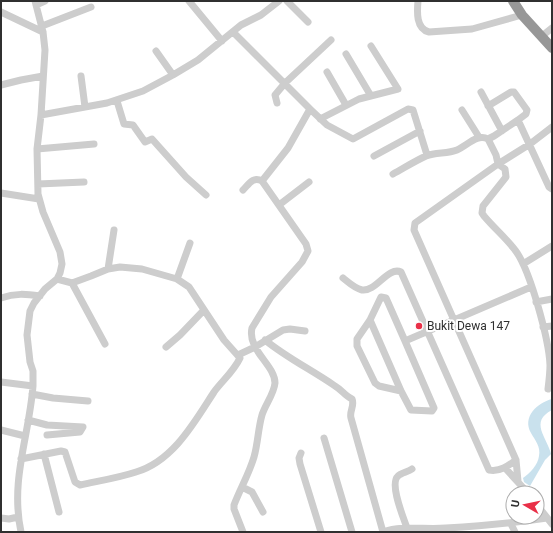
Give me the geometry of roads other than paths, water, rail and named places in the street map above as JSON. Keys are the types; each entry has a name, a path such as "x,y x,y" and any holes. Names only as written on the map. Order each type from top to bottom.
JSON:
{"highway":[{"path":"513,1 522,15 552,48"}],"street":[{"path":"21,532 18,517 18,478 33,386 33,371 30,362 27,336 28,318 34,303 57,279 62,268 62,259 39,199 38,184 37,149 41,115 45,50 36,3 45,1"},
{"path":"189,1 222,41"},
{"path":"41,115 117,101 143,91 198,60 241,25 261,15 279,1"},
{"path":"287,1 308,22"},
{"path":"418,1 418,17 421,27 425,31 429,32 472,29 522,15"},
{"path":"1,12 42,29 91,7"},
{"path":"542,36 552,28"},
{"path":"233,32 320,119 327,125 353,139 408,109 412,110 427,155"},
{"path":"277,103 275,95 284,83 331,40"},
{"path":"320,119 359,99 398,89 371,46"},
{"path":"156,51 173,75"},
{"path":"346,54 371,96"},
{"path":"327,72 346,105"},
{"path":"1,85 17,80 43,76"},
{"path":"81,76 85,108"},
{"path":"481,92 502,131"},
{"path":"488,106 511,92 514,92 527,110 526,114 518,120 488,139"},
{"path":"117,101 124,124 133,125 145,142 152,139 186,177 206,195"},
{"path":"262,181 288,148 310,109"},
{"path":"462,110 479,137"},
{"path":"518,120 549,187 552,190"},
{"path":"518,481 516,460 413,226 415,223 498,164 530,144 552,127"},
{"path":"374,156 420,132"},
{"path":"393,174 427,155 458,149 479,137 485,137 488,139 496,155 498,164 505,169 506,177 483,206 482,213 497,232 515,250 523,264 544,327 551,364 548,389"},
{"path":"37,149 94,144"},
{"path":"243,190 254,180 257,179 262,181 306,244 308,252 302,262 271,297 251,331 255,347 273,376 275,384 262,414 258,443 254,458 234,508 243,532"},
{"path":"38,184 84,182"},
{"path":"279,205 309,182"},
{"path":"1,193 39,199"},
{"path":"108,269 114,230"},
{"path":"177,279 190,243"},
{"path":"523,264 552,246"},
{"path":"21,459 44,454 65,452 75,482 80,485 137,472 154,464 172,451 216,388 240,358 224,340 189,287 177,279 142,269 120,267 108,269 72,283 57,279"},
{"path":"343,278 355,287 365,290 372,287 391,272 400,270 489,470 494,471 504,468 516,460"},
{"path":"72,283 105,344"},
{"path":"405,341 531,287"},
{"path":"1,298 11,294 40,296"},
{"path":"370,320 401,391 412,411 432,411 434,409 386,298 381,297 370,320 357,339 357,346 375,384 401,391"},
{"path":"536,302 552,299"},
{"path":"166,347 204,310"},
{"path":"544,327 552,326"},
{"path":"238,355 255,347 283,330 290,329 305,331"},
{"path":"265,340 280,352 337,387 347,397 352,399 354,403 350,414 383,532 392,529 407,528 427,530 505,524"},
{"path":"1,382 33,386"},
{"path":"32,394 53,398 88,401"},
{"path":"28,420 47,425 83,427 80,432 47,435"},
{"path":"45,443 47,425"},
{"path":"1,430 25,436"},
{"path":"324,438 352,532"},
{"path":"300,453 300,464 321,532"},
{"path":"44,454 59,512"},
{"path":"504,468 521,485"},
{"path":"407,528 397,497 395,480 397,477 412,469"},
{"path":"242,487 252,492 263,512"},
{"path":"545,515 552,524"},
{"path":"1,518 9,519 18,517"}],"water":[{"path":"552,399 552,410 545,415 542,420 541,430 551,454 545,460 531,485 528,485 524,482 523,478 535,466 538,459 539,450 531,433 528,422 536,407"}],"place":[{"name":"Bukit Dewa 147","path":"419,326"}]}
